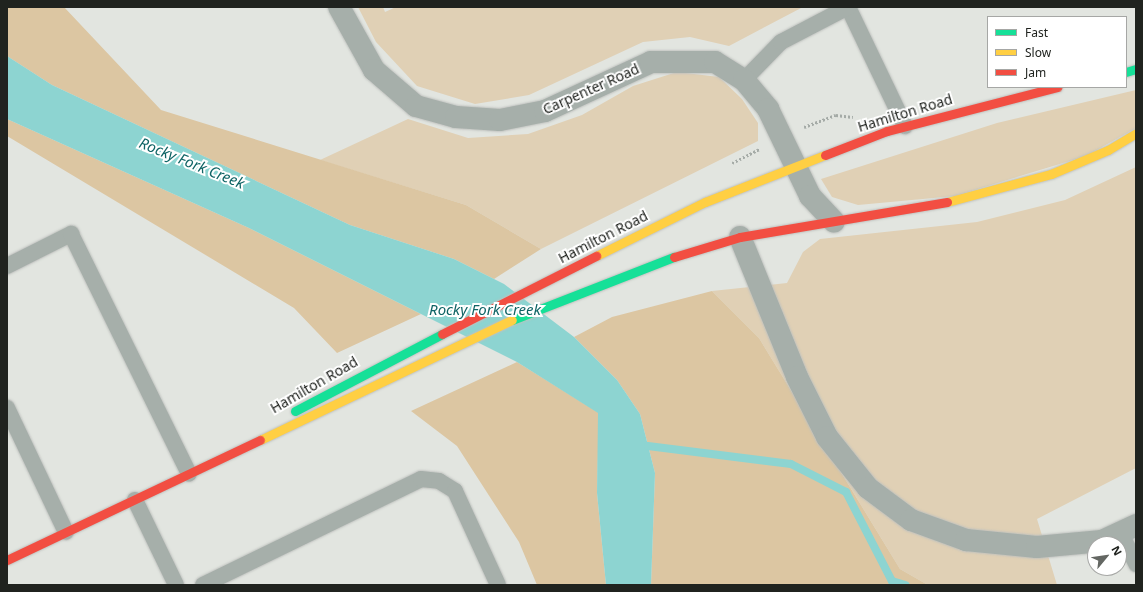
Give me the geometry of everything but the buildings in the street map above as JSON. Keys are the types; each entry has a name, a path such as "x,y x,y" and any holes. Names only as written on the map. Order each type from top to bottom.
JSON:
{"main road":[{"name":"Hamilton Road","path":"189,474 348,380 705,202 796,165 905,126 1053,88"},
{"name":"Hamilton Road","path":"7,560 189,474 366,393 537,308 617,280 663,260 740,237 864,218 966,199 1051,174 1108,150 1136,133"},
{"name":"Hamilton Road","path":"864,218 922,218"}],"street":[{"name":"Carpenter Road","path":"339,7 374,70 416,106 456,117 500,120 545,111 616,75 651,62 715,62 744,80 768,109 810,196 834,222"},
{"path":"740,237 797,377 827,437 868,488 911,520 966,540 1036,547 1102,541 1128,529"}],"lane":[{"path":"744,80 781,42 848,7 905,126"},
{"path":"7,266 71,234 189,474"},
{"path":"7,408 66,532"},
{"path":"203,585 421,479 440,481 455,491 498,585"},
{"path":"135,500 176,585"},
{"path":"1128,529 1136,564"}],"shaded area":[{"path":"7,7 64,7 161,110 466,205 541,249 494,279 454,259 350,225 52,85 7,56"},
{"path":"358,7 383,7 385,12 396,7 803,7 729,46 690,37 643,42 529,95 475,104 417,86 376,42"},
{"path":"677,72 719,77 742,99 758,123 758,141 541,249 466,205 320,160 408,119 468,138 528,134 582,115 633,86"},
{"path":"1136,90 1136,128 1086,156 955,196 858,205 832,197 821,179 997,123"},
{"path":"7,119 249,228 421,314 337,353 294,308 7,136"},
{"path":"1136,167 1136,468 1037,519 1057,585 928,585 900,569 759,338 712,291 787,283 803,252 820,239 977,222 1065,200"},
{"path":"712,291 759,338 900,569 928,585 651,585 655,473 640,414 617,380 574,337 612,317"},
{"path":"517,362 599,413 597,493 606,585 537,585 519,542 457,446 411,411"}],"water":[{"name":"Rocky Fork Creek","path":"7,56 52,85 350,225 454,259 504,284 574,337 617,380 640,414 655,473 651,585 606,585 597,493 598,413 517,362 249,228 7,119"}],"waterway":[{"path":"648,446 791,464 846,492 892,581 905,585"}],"traffic: fast":[{"path":"1127,72 1136,69"},
{"path":"512,320 674,257"},
{"path":"295,411 442,334"}],"traffic: slow":[{"path":"947,202 1051,174 1108,150 1136,133"},
{"path":"596,256 705,202 825,155"},
{"path":"260,440 512,320"}],"traffic: jam":[{"path":"825,155 887,131 1053,88"},
{"path":"674,257 740,237 947,202"},
{"path":"442,334 596,256"},
{"path":"7,560 260,440"}]}
